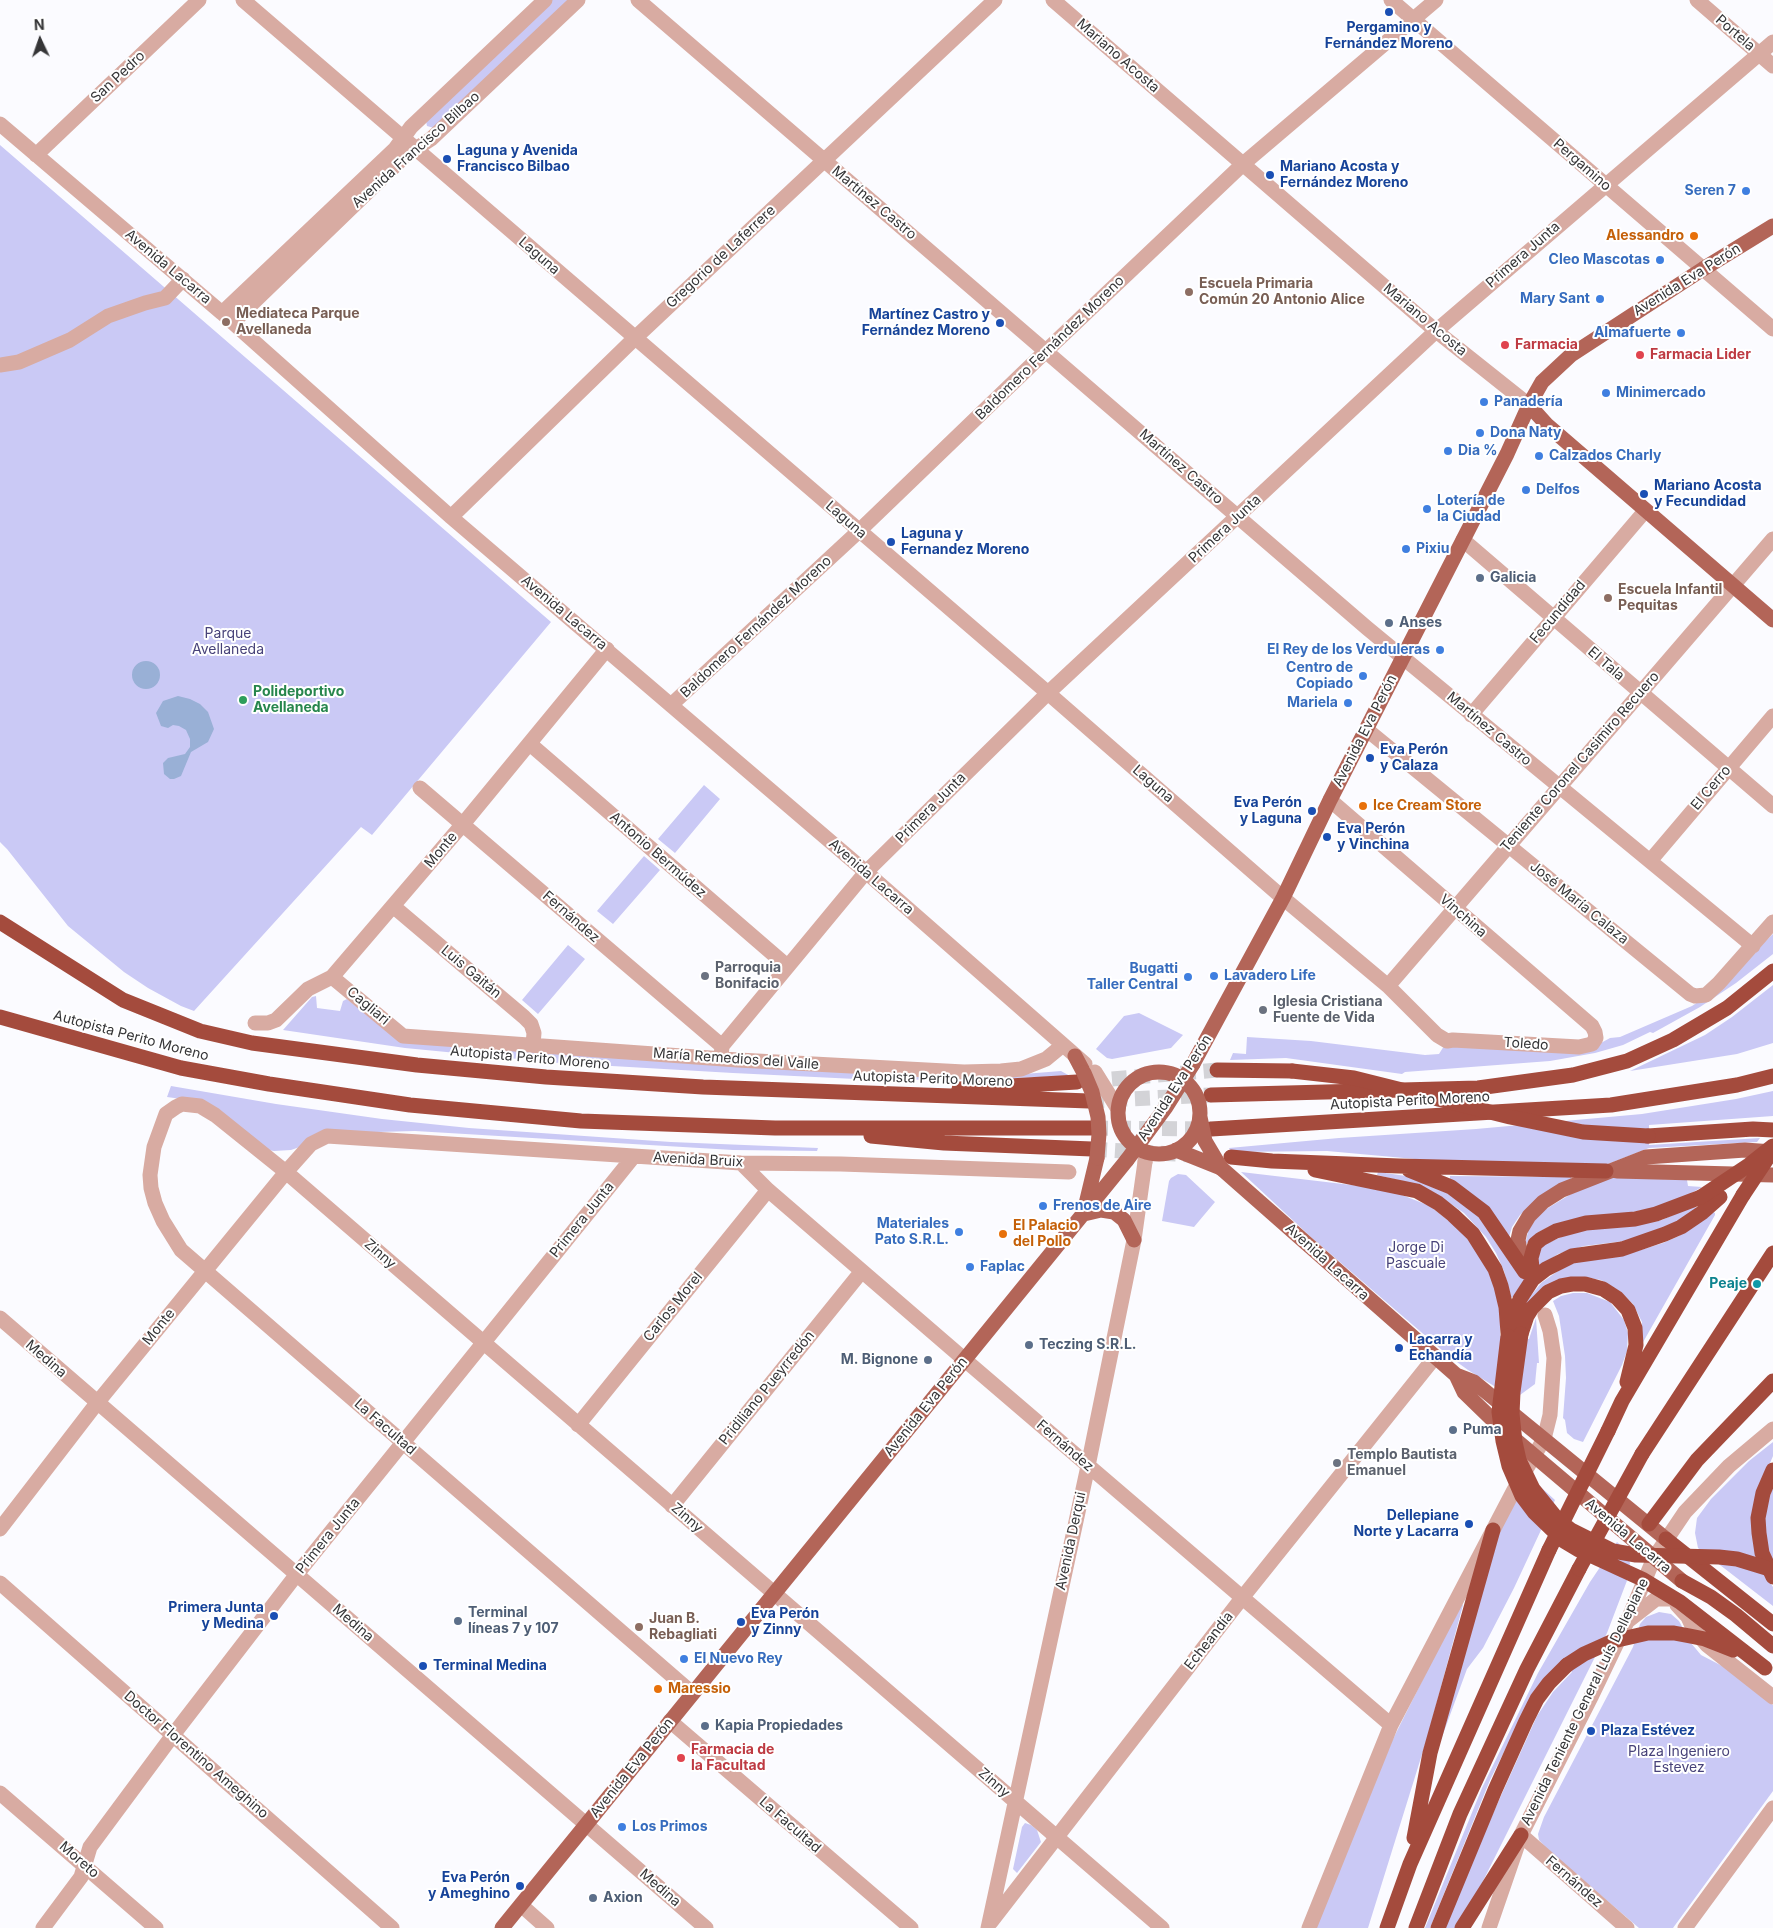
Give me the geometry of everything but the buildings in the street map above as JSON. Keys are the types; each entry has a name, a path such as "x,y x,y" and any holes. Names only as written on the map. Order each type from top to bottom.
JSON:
{"highway":[{"name":"Autopista Perito Moreno","path":"0,922 123,1000 200,1031 252,1043 388,1062 546,1077 703,1087 1088,1101"},
{"name":"Autopista Perito Moreno","path":"1211,1095 1478,1088 1573,1076 1627,1061 1674,1040 1726,1008 1773,972"},
{"name":"Autopista Perito Moreno","path":"0,1017 181,1068 269,1084 410,1105 581,1121 775,1128 1093,1128"},
{"path":"1217,1070 1292,1071 1354,1078 1510,1117 1583,1132 1648,1136 1773,1130"},
{"path":"897,1094 1086,1076"},
{"name":"Autopista Perito Moreno","path":"1211,1129 1611,1105 1737,1085 1773,1076"},
{"path":"775,1128 1094,1154"},
{"path":"1527,1270 1535,1244 1556,1231 1586,1223 1635,1219 1656,1214 1701,1196 1773,1149"},
{"path":"1387,1928 1410,1864 1549,1550 1622,1401 1743,1195 1773,1149"},
{"path":"1226,1163 1272,1161 1606,1171"},
{"path":"1272,1161 1398,1186 1417,1192 1454,1214 1473,1234 1487,1254 1501,1286 1512,1334 1512,1414 1519,1460 1533,1489 1558,1520 1571,1530 1613,1551 1636,1555 1719,1556 1737,1559 1773,1570"},
{"path":"1749,1165 1720,1197 1703,1212 1681,1227 1648,1241 1622,1249 1572,1256 1546,1269 1533,1279 1520,1299 1498,1412 1502,1442 1509,1466 1522,1496 1534,1512 1564,1541 1579,1550 1642,1579 1680,1602 1769,1671"},
{"path":"1398,1166 1451,1187 1484,1212 1527,1270"},
{"path":"1416,1928 1460,1814 1527,1669 1579,1569 1642,1454 1773,1253"},
{"path":"1512,1334 1532,1308 1548,1292 1561,1286 1585,1284 1610,1293 1628,1310 1635,1328 1636,1345 1622,1401"},
{"path":"1649,1524 1698,1460 1773,1381"},
{"path":"1773,1470 1763,1493 1758,1518 1758,1533 1762,1553 1773,1577"},
{"path":"1410,1864 1430,1752 1493,1530"},
{"path":"1666,1538 1773,1624"},
{"path":"1682,1582 1711,1597 1773,1646"},
{"path":"1438,1928 1494,1790 1526,1721 1537,1699 1549,1683 1567,1665 1584,1654 1612,1641 1648,1633 1674,1633 1705,1639 1726,1647 1769,1671"},
{"path":"1462,1928 1521,1835"}],"main road":[{"name":"Avenida Eva Perón","path":"502,1928 1127,1160 1143,1154 1283,898 1330,800 1542,382 1571,355 1702,269 1773,226"},
{"name":"Mariano Acosta","path":"1529,405 1547,425 1773,620"},
{"path":"1075,1056 1086,1076 1098,1116 1099,1134 1084,1214 1100,1210 1114,1212 1124,1220 1134,1240"},
{"path":"1183,1080 1164,1072 1140,1077 1126,1089 1120,1101 1118,1110 1120,1127 1130,1142 1143,1154 1159,1154 1176,1150 1192,1137 1200,1117"},
{"name":"Avenida Lacarra","path":"1183,1080 1196,1095 1205,1141 1226,1163 1456,1376 1464,1392 1498,1426 1682,1582"},
{"path":"1527,1270 1518,1240 1520,1231 1529,1216 1543,1202 1562,1190 1606,1171 1646,1157 1773,1149"},
{"name":"Avenida Lacarra","path":"1176,1150 1226,1163"},
{"path":"1606,1171 1773,1175"},
{"name":"Avenida Lacarra","path":"1456,1376 1474,1382 1666,1538"}],"street":[{"name":"San Pedro","path":"36,155 199,0"},
{"name":"Laguna","path":"244,0 1283,898 1388,986 1437,1035 1446,1041"},
{"name":"Avenida Francisco Bilbao","path":"227,318 395,149 411,127 545,0"},
{"name":"Avenida Francisco Bilbao","path":"227,318 405,156 431,139 578,0"},
{"name":"Martínez Castro","path":"638,0 1238,517 1471,715 1753,946"},
{"name":"Gregorio de Laferrere","path":"451,517 635,338 995,0"},
{"name":"Mariano Acosta","path":"1053,0 1436,330 1529,405"},
{"name":"Pergamino","path":"1391,0 1773,329"},
{"name":"Baldomero Fernández Moreno","path":"671,705 859,531 1243,164 1436,0"},
{"name":"Portela","path":"1697,0 1773,66"},
{"name":"Primera Junta","path":"721,1052 787,966 866,872 1048,693 1436,330 1773,42"},
{"name":"Avenida Lacarra","path":"0,124 227,318 451,517 866,872 1075,1056"},
{"path":"0,366 19,362 70,340 108,316 165,298 182,279"},
{"name":"Fecundidad","path":"1471,715 1645,511"},
{"name":"Teniente Coronel Casimiro Recuero","path":"1388,986 1558,786 1773,539"},
{"name":"El Tala","path":"1463,540 1773,806"},
{"name":"Monte","path":"255,1023 268,1023 276,1020 308,989 332,977 530,744 606,649"},
{"name":"El Cerro","path":"1650,861 1773,716"},
{"name":"José María Calaza","path":"1366,729 1690,994 1706,995 1753,946"},
{"name":"Antonio Bermúdez","path":"530,744 787,966"},
{"name":"Fernández","path":"420,788 721,1052"},
{"name":"Vinchina","path":"1330,800 1592,1026 1595,1032"},
{"name":"Luis Gaitán","path":"394,906 524,1017 531,1024 534,1033 533,1045"},
{"path":"1753,946 1773,922"},
{"name":"Cagliari","path":"332,977 403,1036"},
{"name":"Toledo","path":"1446,1041 1579,1048 1592,1044 1596,1038 1595,1032"},
{"name":"María Remedios del Valle","path":"403,1036 533,1045 721,1052 738,1060 946,1071 1001,1071 1021,1068 1046,1059 1063,1045"},
{"path":"1086,1076 1118,1110"},
{"name":"Zinny","path":"162,1123 166,1114 182,1104 200,1106 286,1172 1162,1928"},
{"name":"La Facultad","path":"162,1123 154,1147 150,1175 155,1203 172,1238 185,1254 692,1693"},
{"name":"Monte","path":"0,1529 97,1403 286,1172 311,1144 327,1136"},
{"name":"Avenida Bruix","path":"327,1136 741,1163 841,1164 1069,1172"},
{"name":"Avenida Derqui","path":"988,1927 1088,1466 1134,1240 1143,1154"},
{"name":"Primera Junta","path":"43,1928 81,1877 90,1847 172,1735 297,1574 634,1156"},
{"name":"Fernández","path":"741,1163 768,1190 964,1360 1391,1725"},
{"name":"Carlos Morel","path":"578,1425 768,1190"},
{"name":"Pridiliano Pueyrredón","path":"672,1506 862,1271"},
{"path":"1309,1928 1391,1725 1514,1490 1544,1440 1550,1415 1554,1358 1550,1331 1544,1315"},
{"name":"Medina","path":"0,1318 706,1928"},
{"name":"Echeandía","path":"988,1927 1242,1598 1435,1357"},
{"name":"Avenida Teniente General Luís Dellepiane","path":"1488,1928 1521,1835 1627,1622 1654,1558 1685,1512 1746,1450 1773,1429"},
{"name":"Avenida Lacarra","path":"1670,1599 1682,1582"},
{"name":"Doctor Florentino Ameghino","path":"0,1583 392,1928"},
{"path":"1627,1622 1656,1599 1670,1599 1688,1617 1694,1630 1707,1645 1773,1697"},
{"name":"La Facultad","path":"670,1721 911,1928"},
{"name":"Moreto","path":"0,1793 156,1928"},
{"path":"1684,1928 1773,1808"},
{"name":"Fernández","path":"1521,1835 1627,1928"},
{"path":"520,1905 546,1928"}],"green space":[{"path":"552,0 569,0 434,128 427,126 426,121"},
{"name":"Polideportivo Avellaneda","path":"0,145 551,622 372,835 361,827 194,1011 148,988 124,972 68,926 0,842"},
{"path":"704,785 720,799 675,853 658,839"},
{"path":"644,856 660,870 613,924 597,911"},
{"path":"1773,934 1773,954 1736,983 1700,1007 1653,1033 1650,1032 1623,1045 1595,1053 1550,1061 1405,1072 1402,1074 1286,1058 1230,1060 1233,1053 1246,1054 1247,1037 1311,1041 1425,1055 1439,1054 1444,1046 1590,1049 1610,1038 1620,1037 1692,1006 1704,998"},
{"path":"568,945 585,959 538,1014 522,1000"},
{"path":"1773,985 1773,1043 1737,1054 1630,1071 1705,1035"},
{"path":"316,996 317,1008 340,1011 343,1001 347,999 397,1039 999,1076 1061,1071 1070,1076 876,1080 560,1063 405,1048 283,1030 312,997"},
{"path":"1139,1013 1183,1035 1171,1048 1112,1059 1107,1058 1096,1049 1124,1016"},
{"path":"171,1086 276,1104 382,1119 469,1128 671,1142 818,1148 817,1151 733,1150 415,1131 340,1133 291,1150 274,1151 268,1150 196,1101 167,1097"},
{"path":"1773,1091 1773,1116 1649,1125 1649,1145 1760,1138 1757,1142 1649,1148 1603,1166 1492,1166 1327,1151 1231,1152 1229,1148 1642,1114"},
{"name":"Jorge Di Pascuale","path":"1241,1172 1360,1186 1397,1193 1430,1206 1464,1233 1489,1271 1496,1291 1500,1314 1500,1336 1529,1339 1536,1318 1539,1363 1537,1363 1535,1384 1520,1395 1507,1394 1468,1370 1450,1357 1312,1238"},
{"path":"1378,1172 1413,1177 1445,1189 1536,1260 1542,1246 1578,1231 1662,1220 1686,1209 1695,1206 1696,1208 1682,1219 1663,1229 1625,1241 1584,1246 1558,1254 1538,1268 1514,1297 1511,1297 1504,1271 1496,1253 1486,1237 1464,1213 1435,1193 1415,1184 1377,1175"},
{"path":"1178,1174 1186,1175 1215,1202 1194,1227 1162,1221 1169,1181"},
{"path":"1450,1176 1571,1177 1571,1179 1520,1215 1512,1227 1509,1237 1450,1179"},
{"path":"1612,1177 1687,1180 1688,1186 1702,1187 1660,1207 1549,1227 1537,1233 1525,1245 1529,1227 1543,1211 1571,1194"},
{"path":"1713,1212 1715,1215 1642,1344 1642,1322 1633,1304 1621,1292 1601,1280 1589,1278 1540,1290 1522,1311 1526,1302 1541,1283 1568,1264 1631,1253 1663,1243 1679,1236"},
{"path":"1573,1293 1587,1293 1610,1302 1624,1320 1628,1333 1627,1351 1622,1365 1583,1442 1574,1439 1567,1433 1563,1418 1566,1378 1565,1356 1559,1316 1553,1301 1561,1296"},
{"path":"1773,1442 1773,1456 1759,1489 1767,1578 1773,1587 1773,1606 1698,1548 1695,1533 1697,1518 1711,1499 1749,1461"},
{"path":"1534,1481 1555,1500 1514,1588 1483,1648 1467,1669 1439,1745 1505,1513"},
{"path":"1773,1488 1773,1566 1769,1559 1763,1512"},
{"path":"1617,1542 1625,1549 1630,1563 1628,1578 1607,1633 1481,1885 1457,1928 1445,1928 1467,1871 1537,1716 1553,1692 1572,1672 1563,1661 1505,1750 1490,1780 1430,1928 1425,1928 1482,1788 1538,1673 1590,1582"},
{"path":"1461,1603 1463,1605 1428,1735 1368,1928 1316,1928 1392,1741"},
{"name":"Plaza Ingeniero Estevez","path":"1659,1612 1671,1614 1679,1621 1691,1643 1701,1655 1726,1668 1773,1705 1773,1791 1673,1928 1639,1928 1549,1851 1539,1840 1538,1834 1544,1817 1633,1647 1640,1624 1646,1617"},
{"path":"1025,1823 1037,1830 1041,1842 1017,1873 1013,1869 1022,1827"}],"shaded area":[{"path":"146,661 156,665 160,675 156,685 146,689 136,685 132,675 136,665"},
{"path":"178,696 200,704 208,712 214,729 208,742 191,752 181,776 170,779 164,774 163,763 168,758 185,754 190,747 190,739 186,730 179,726 173,725 168,728 161,726 156,713 163,701"}],"tunnel":[{"path":"1089,1081 1217,1070"},
{"path":"1089,1101 1211,1095"},
{"path":"1093,1128 1211,1129"},
{"path":"1092,1149 1190,1155"}],"place":[{"name":"Pergamino y Fernández Moreno","path":"1389,12"},
{"name":"Laguna y Avenida Francisco Bilbao","path":"447,159"},
{"name":"Mariano Acosta y Fernández Moreno","path":"1270,175"},
{"name":"Seren 7","path":"1746,191"},
{"name":"Alessandro","path":"1694,236"},
{"name":"Cleo Mascotas","path":"1660,260"},
{"name":"Escuela Primaria Común 20 Antonio Alice","path":"1189,292"},
{"name":"Mary Sant","path":"1600,299"},
{"name":"Mediateca Parque Avellaneda","path":"226,322"},
{"name":"Martínez Castro y Fernández Moreno","path":"1000,323"},
{"name":"Almafuerte","path":"1681,333"},
{"name":"Farmacia","path":"1505,345"},
{"name":"Farmacia Lider","path":"1640,355"},
{"name":"Minimercado","path":"1606,393"},
{"name":"Panadería","path":"1484,402"},
{"name":"Dona Naty","path":"1480,433"},
{"name":"Dia %","path":"1448,451"},
{"name":"Calzados Charly","path":"1539,456"},
{"name":"Delfos","path":"1526,490"},
{"name":"Mariano Acosta y Fecundidad","path":"1644,494"},
{"name":"Lotería de la Ciudad","path":"1427,509"},
{"name":"Laguna y Fernandez Moreno","path":"891,542"},
{"name":"Pixiu","path":"1406,549"},
{"name":"Galicia","path":"1480,578"},
{"name":"Escuela Infantil Pequitas","path":"1608,598"},
{"name":"Anses","path":"1389,623"},
{"name":"El Rey de los Verduleras","path":"1440,650"},
{"name":"Centro de Copiado","path":"1363,676"},
{"name":"Polideportivo Avellaneda","path":"243,700"},
{"name":"Mariela","path":"1348,703"},
{"name":"Eva Perón y Calaza","path":"1370,758"},
{"name":"Ice Cream Store","path":"1363,806"},
{"name":"Eva Perón y Laguna","path":"1312,811"},
{"name":"Eva Perón y Vinchina","path":"1327,837"},
{"name":"Parroquia Bonifacio","path":"705,976"},
{"name":"Lavadero Life","path":"1214,976"},
{"name":"Bugatti Taller Central","path":"1188,977"},
{"name":"Iglesia Cristiana Fuente de Vida","path":"1263,1010"},
{"name":"Frenos de Aire","path":"1043,1206"},
{"name":"Materiales Pato S.R.L.","path":"959,1232"},
{"name":"El Palacio del Pollo","path":"1003,1234"},
{"name":"Faplac","path":"970,1267"},
{"name":"Peaje","path":"1757,1284"},
{"name":"Teczing S.R.L.","path":"1029,1345"},
{"name":"Lacarra y Echandía","path":"1399,1348"},
{"name":"M. Bignone","path":"928,1360"},
{"name":"Puma","path":"1453,1430"},
{"name":"Templo Bautista Emanuel","path":"1337,1463"},
{"name":"Dellepiane Norte y Lacarra","path":"1469,1524"},
{"name":"Primera Junta y Medina","path":"274,1616"},
{"name":"Terminal líneas 7 y 107","path":"458,1621"},
{"name":"Eva Perón y Zinny","path":"741,1622"},
{"name":"Juan B. Rebagliati","path":"639,1627"},
{"name":"El Nuevo Rey","path":"684,1659"},
{"name":"Terminal Medina","path":"423,1666"},
{"name":"Maressio","path":"658,1689"},
{"name":"Kapia Propiedades","path":"705,1726"},
{"name":"Plaza Estévez","path":"1591,1731"},
{"name":"Farmacia de la Facultad","path":"681,1758"},
{"name":"Los Primos","path":"622,1827"},
{"name":"Eva Perón y Ameghino","path":"520,1886"},
{"name":"Axion","path":"593,1898"}],"park label":[{"name":"Parque Avellaneda","path":"228,642"}]}
